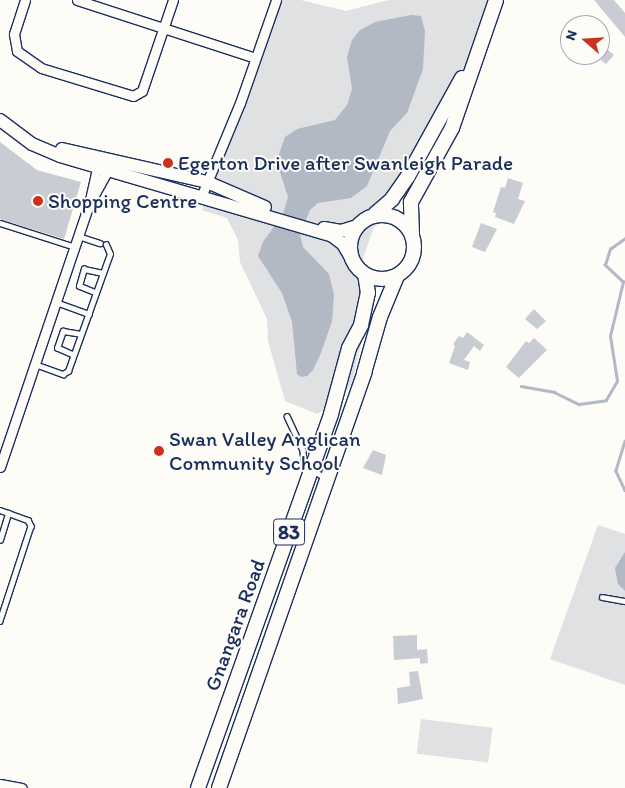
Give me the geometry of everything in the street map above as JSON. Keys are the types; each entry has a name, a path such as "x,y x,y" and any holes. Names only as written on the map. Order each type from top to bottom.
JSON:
{"main road":[{"name":"83","path":"397,276 405,270 414,253 411,202 452,128 496,0"},
{"name":"83","path":"356,226 375,214 392,199 412,169 482,39"},
{"path":"375,214 397,217 412,234"},
{"path":"356,226 349,247 351,258 365,274 381,279 397,276"},
{"name":"Gnangara Road","path":"198,788 311,471 350,348 364,313 368,293 365,274"},
{"name":"Gnangara Road","path":"219,788 327,478 380,317 397,276"}],"street":[{"path":"25,0 14,34 17,51 41,68 133,96 142,91 173,0"},
{"path":"77,0 255,58"},
{"path":"201,197 276,0"},
{"path":"0,120 32,144 52,151 64,149 102,165 201,197 277,214"},
{"path":"102,165 207,182 340,240 351,258"},
{"path":"0,467 102,165"},
{"path":"311,226 333,230 356,226"},
{"path":"0,784 22,788"}],"lane":[{"path":"0,223 75,247"},
{"path":"78,236 100,243"},
{"path":"35,364 64,374 89,314 110,254 106,245"},
{"path":"96,293 79,286 84,269 103,273"},
{"path":"56,302 89,314"},
{"path":"73,355 57,348 63,331 81,334"},
{"path":"287,416 303,450 304,464 311,471 327,478"},
{"path":"0,510 28,520 31,526 0,621"},
{"path":"0,540 8,514"},
{"path":"602,597 625,601"}],"shaded area":[{"path":"282,0 301,0 346,11 389,0 492,0 447,116 406,192 389,216 374,227 361,264 365,275 364,313 361,344 352,384 334,405 317,414 285,401 268,341 267,319 240,262 238,240 227,218 202,210 250,94"},
{"path":"411,15 421,16 425,31 423,69 407,113 390,131 367,186 351,198 318,203 310,210 300,235 303,247 329,274 334,295 332,321 321,353 313,370 307,376 301,377 297,374 292,322 282,293 258,256 263,242 283,214 288,197 279,169 279,154 285,137 297,129 335,120 347,105 352,89 347,57 352,40 360,30 375,22"},
{"path":"598,525 625,534 625,685 550,659"},
{"path":"625,552 625,591 618,584 615,568"},
{"path":"421,719 492,728 488,763 417,754"}],"building":[{"path":"594,0 614,0 625,13 625,37 610,19 610,15 607,15"},
{"path":"610,52 614,55 610,60"},
{"name":"Shopping Centre","path":"0,142 37,170 81,182 64,239 0,219"},
{"path":"508,178 523,183 518,199 525,201 514,224 495,217 496,213 493,212 501,187 505,188"},
{"path":"481,223 497,229 485,252 472,247"},
{"path":"534,309 546,321 537,329 525,319"},
{"path":"467,332 484,345 480,351 474,346 464,360 470,362 468,370 449,363 455,346 453,344 459,336 463,338"},
{"path":"534,338 547,350 519,378 506,367 526,341 529,343"},
{"path":"373,450 386,455 382,475 363,468"},
{"path":"417,635 417,650 427,649 428,663 420,664 420,658 394,660 393,636"},
{"path":"418,671 423,699 398,704 397,688 410,686 409,672"}],"waterway":[{"path":"521,386 554,392 579,404 606,400 617,381 610,336 623,282 605,265 610,249 625,238"},
{"path":"625,441 616,471 625,490"}],"place":[{"name":"Egerton Drive after Swanleigh Parade","path":"168,163"},
{"name":"Shopping Centre","path":"38,201"},
{"name":"Swan Valley Anglican Community School","path":"159,451"}]}
